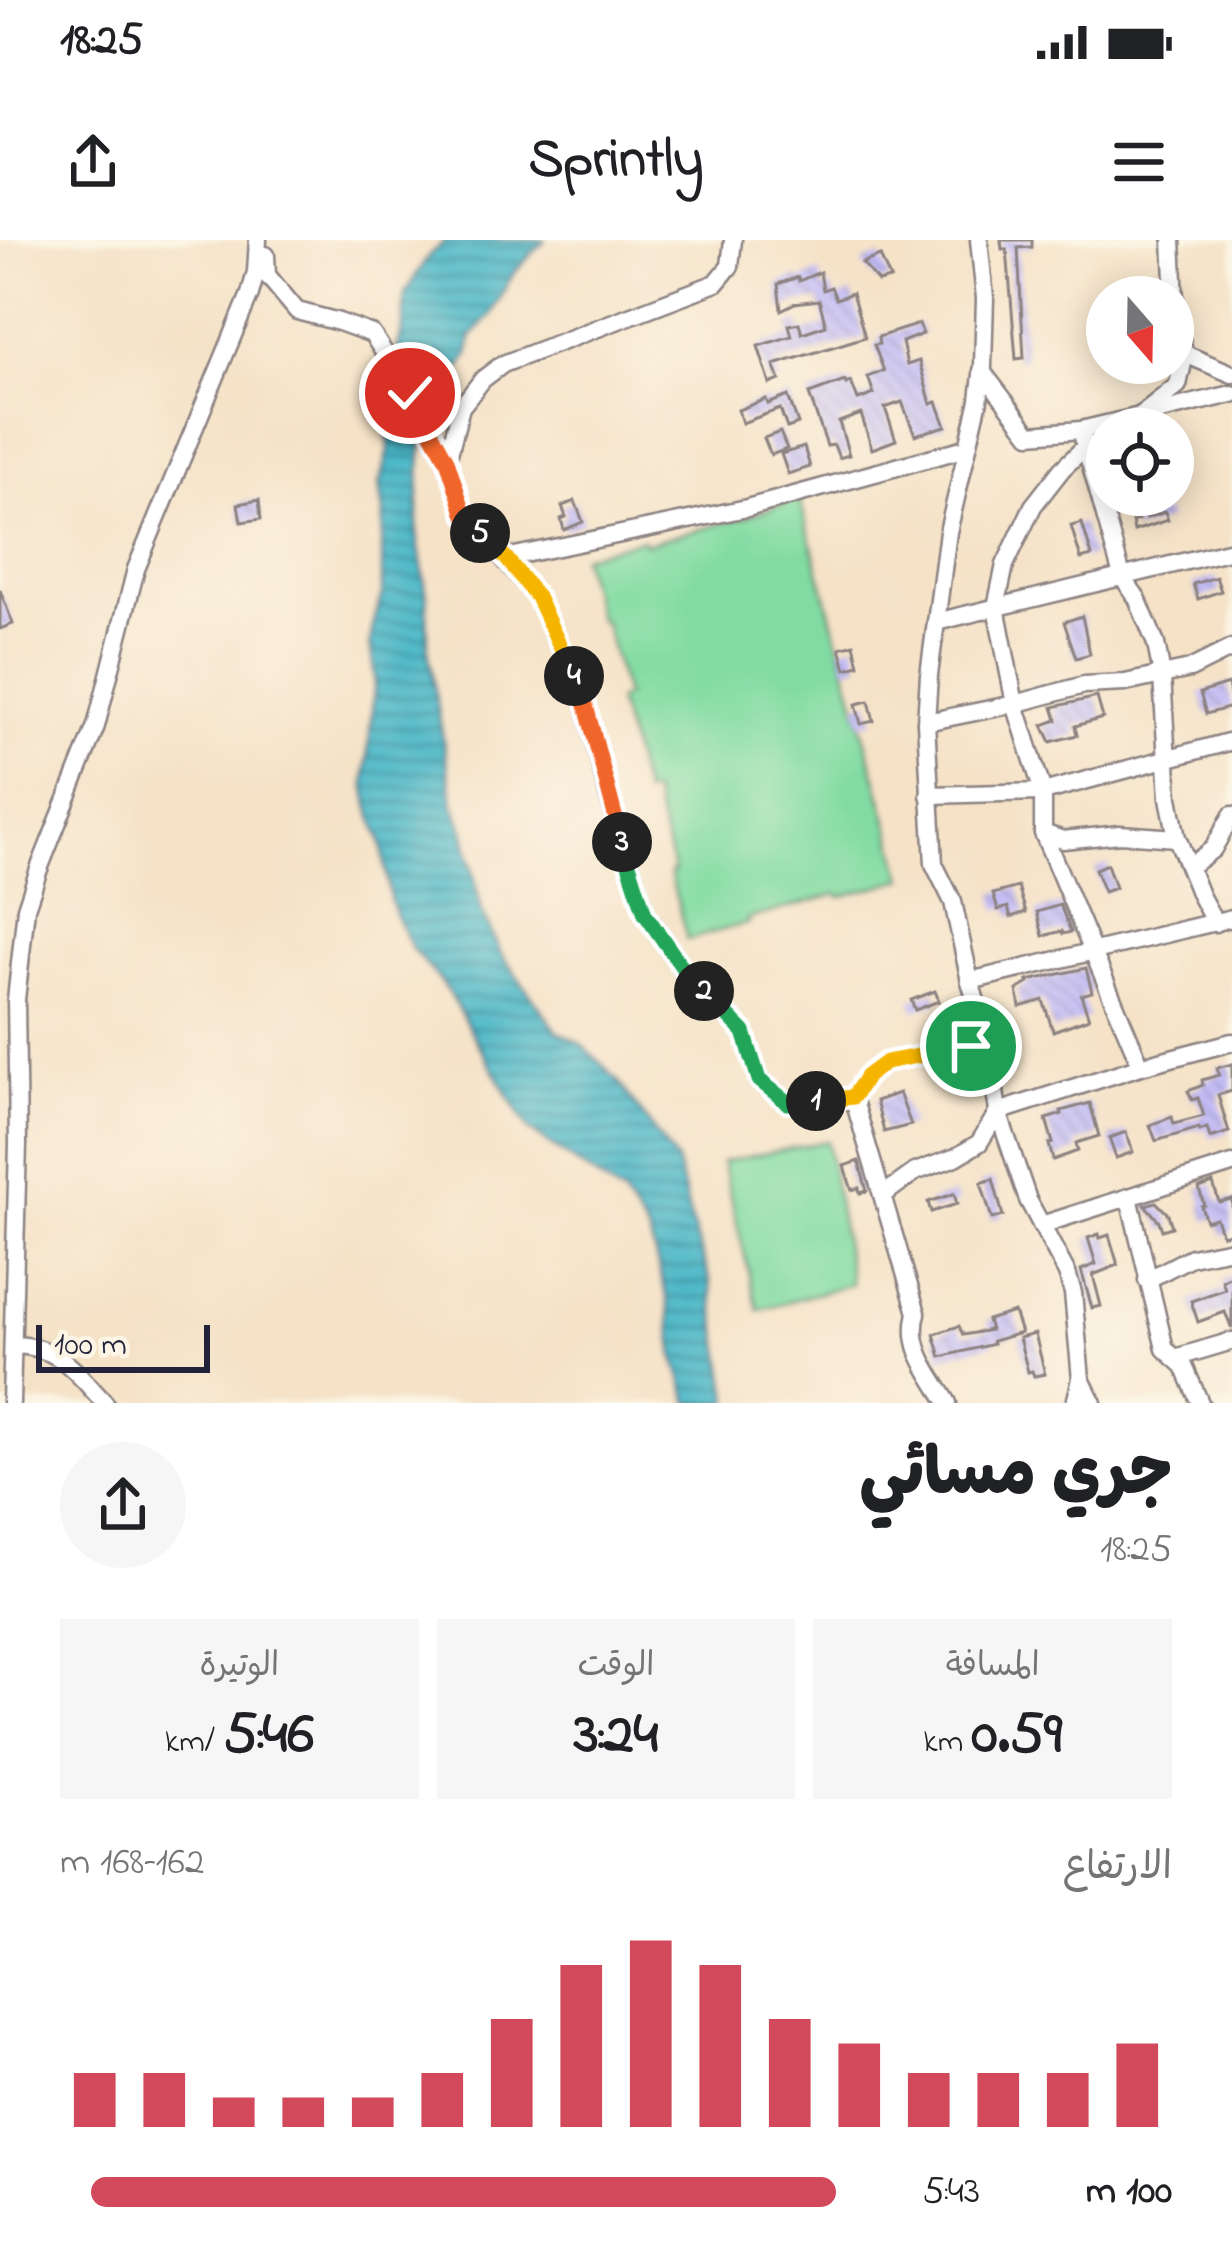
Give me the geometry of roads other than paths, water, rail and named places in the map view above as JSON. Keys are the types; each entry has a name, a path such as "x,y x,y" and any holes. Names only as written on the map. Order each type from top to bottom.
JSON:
{"street":[{"path":"262,240 267,275 297,311 372,334 447,460 464,513 537,597 584,698 645,914 689,977 744,1032 759,1080 788,1103 853,1097"},
{"path":"11,1403 18,1144 16,1000 26,908 96,726 136,569 250,294 262,240"},
{"path":"447,460 461,407 483,379 503,364 716,283 730,266 734,240"},
{"path":"979,240 986,298 979,400 948,532 928,675 934,864 953,902 988,1042 998,1112 1028,1200 1073,1293 1081,1379 1075,1403"},
{"path":"1172,240 1174,276"},
{"path":"1194,358 1232,374"},
{"path":"982,371 1030,434 1086,437"},
{"path":"1148,408 1178,384"},
{"path":"1172,408 1232,394"},
{"path":"970,981 1224,921 1200,895 1177,838 1168,798 1162,675 1150,626 1122,576 1083,438"},
{"path":"1083,438 1033,506 1005,565 996,607 1015,704 1043,793 1042,833 1142,1066"},
{"path":"506,558 747,508 966,448"},
{"path":"936,622 1232,550"},
{"path":"926,722 1084,685 1190,669 1232,648"},
{"path":"929,795 1043,793 1232,741"},
{"path":"1177,838 1189,867 1214,849 1232,815"},
{"path":"1042,833 1063,840 1120,834 1177,838"},
{"path":"853,1097 867,1076 886,1062 988,1042"},
{"path":"883,1195 915,1172 979,1143 998,1112 1232,1042"},
{"path":"853,1097 917,1313 916,1346 948,1403"},
{"path":"1041,1225 1232,1164"},
{"path":"1129,1197 1165,1349 1184,1366 1200,1403"},
{"path":"1148,1280 1191,1257 1232,1249"},
{"path":"1175,1358 1232,1341"},
{"path":"14,1345 50,1350 105,1403"},
{"path":"1081,1379 1094,1403"}],"water":[{"path":"447,240 545,240 513,274 490,316 471,337 469,356 441,396 424,435 417,535 427,596 428,649 454,805 482,912 501,954 557,1031 583,1045 617,1080 676,1161 710,1280 730,1403 690,1403 675,1358 667,1297 649,1234 623,1196 528,1129 444,985 412,949 390,899 381,840 365,784 375,679 370,643 382,597 380,485 389,450 405,293 429,255"}]}
